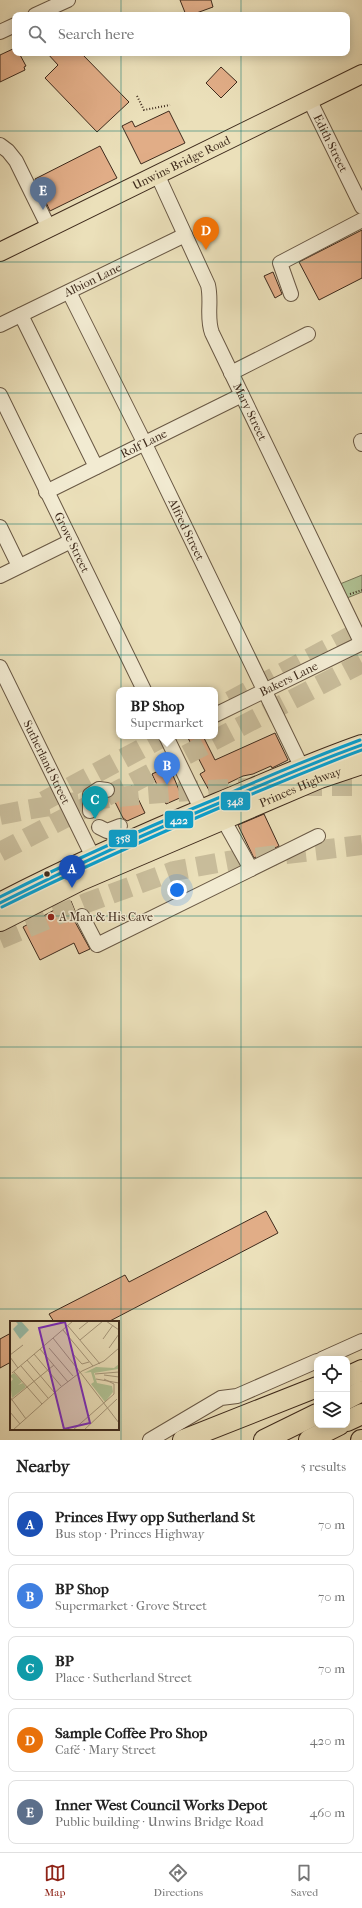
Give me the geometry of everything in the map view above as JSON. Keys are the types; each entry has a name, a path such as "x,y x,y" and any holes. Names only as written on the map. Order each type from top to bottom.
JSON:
{"highway":[{"name":"Princes Highway","path":"0,921 79,881 211,818 302,768 362,745"},
{"name":"Princes Highway","path":"0,904 44,880 94,857 211,818 362,764"},
{"path":"183,1440 314,1389"},
{"path":"212,1440 314,1389"},
{"path":"350,1398 362,1392"},
{"path":"350,1420 362,1414"},
{"path":"264,1440 314,1415"},
{"path":"258,1440 292,1426"},
{"path":"309,1440 333,1428"}],"main road":[{"name":"Unwins Bridge Road","path":"0,252 157,174 310,101 362,74"}],"street":[{"path":"42,12 68,0"},
{"path":"0,32 12,26"},
{"name":"Edith Street","path":"310,101 362,207"},
{"path":"0,145 8,151 16,161 49,228"},
{"name":"Mary Street","path":"157,174 208,285 209,325 362,643"},
{"path":"291,294 280,263 362,220"},
{"name":"Albion Lane","path":"0,325 185,235"},
{"name":"Alfred Street","path":"69,292 144,442 302,768"},
{"path":"21,315 96,467"},
{"path":"231,373 308,334"},
{"name":"Grove Street","path":"0,395 46,492 143,687"},
{"name":"Rolf Lane","path":"46,492 144,442 242,395"},
{"path":"0,527 19,566"},
{"path":"0,576 71,541"},
{"name":"Bakers Lane","path":"218,714 362,643"},
{"name":"Sutherland Street","path":"0,667 94,857"},
{"path":"170,739 211,818 251,869"},
{"path":"90,811 90,795 99,789 107,790"},
{"path":"99,827 107,831 120,826"},
{"path":"82,916 97,945 318,836"},
{"path":"329,1356 362,1341"},
{"path":"150,1440 221,1398 237,1396 314,1362"}],"path":[{"path":"137,96 144,110 170,105"},
{"path":"346,596 362,590"}],"green space":[{"path":"362,575 362,592 347,598 340,584"}],"building":[{"path":"180,0 211,0 213,7 199,12 185,12"},
{"path":"12,49 12,56 21,56 26,66 24,67 25,70 0,82 0,55"},
{"path":"50,56 84,56 129,102 97,132 45,78 58,65"},
{"path":"221,67 237,82 221,98 206,83"},
{"path":"169,111 185,143 141,164 122,126 132,121 135,127"},
{"path":"100,146 117,178 50,211 35,179"},
{"path":"362,230 362,278 319,300 299,262"},
{"path":"273,272 282,294 275,298 264,276"},
{"path":"275,733 288,760 272,768 271,766 253,774 243,776 210,792 200,774 205,771 189,739 204,739 215,760"},
{"path":"169,766 182,797 166,804 152,774"},
{"path":"132,786 145,813 127,821 123,818 112,796"},
{"path":"264,814 279,846 254,858 238,825"},
{"path":"71,901 75,911 74,920 90,949 79,954 74,943 40,960 23,927"},
{"path":"266,1211 278,1233 110,1321 53,1321 49,1314 125,1275 129,1282"},
{"path":"10,1334 10,1363 0,1368 0,1339"}],"tunnel":[{"path":"230,701 362,630"},
{"path":"218,738 362,663"},
{"path":"44,801 159,739"},
{"path":"0,852 216,739"},
{"path":"302,786 362,786"},
{"path":"0,815 62,804 125,796 252,788"},
{"path":"0,939 86,903 174,871 228,861 362,845"}],"transit line":[{"name":"358","path":"0,897 138,832 291,767 360,740"},
{"name":"422","path":"0,903 27,889 167,825 327,758 362,745"},
{"name":"348","path":"2,907 170,829 362,750"}],"place":[{"name":"Inner West Council Works Depot","path":"43,210"},
{"name":"Sample Coffee Pro Shop","path":"206,250"},
{"name":"BP Shop","path":"167,785"},
{"name":"BP","path":"95,819"},
{"name":"Princes Hwy opp Sutherland St","path":"72,888"},
{"name":"A Man & His Cave","path":"51,917"}]}
